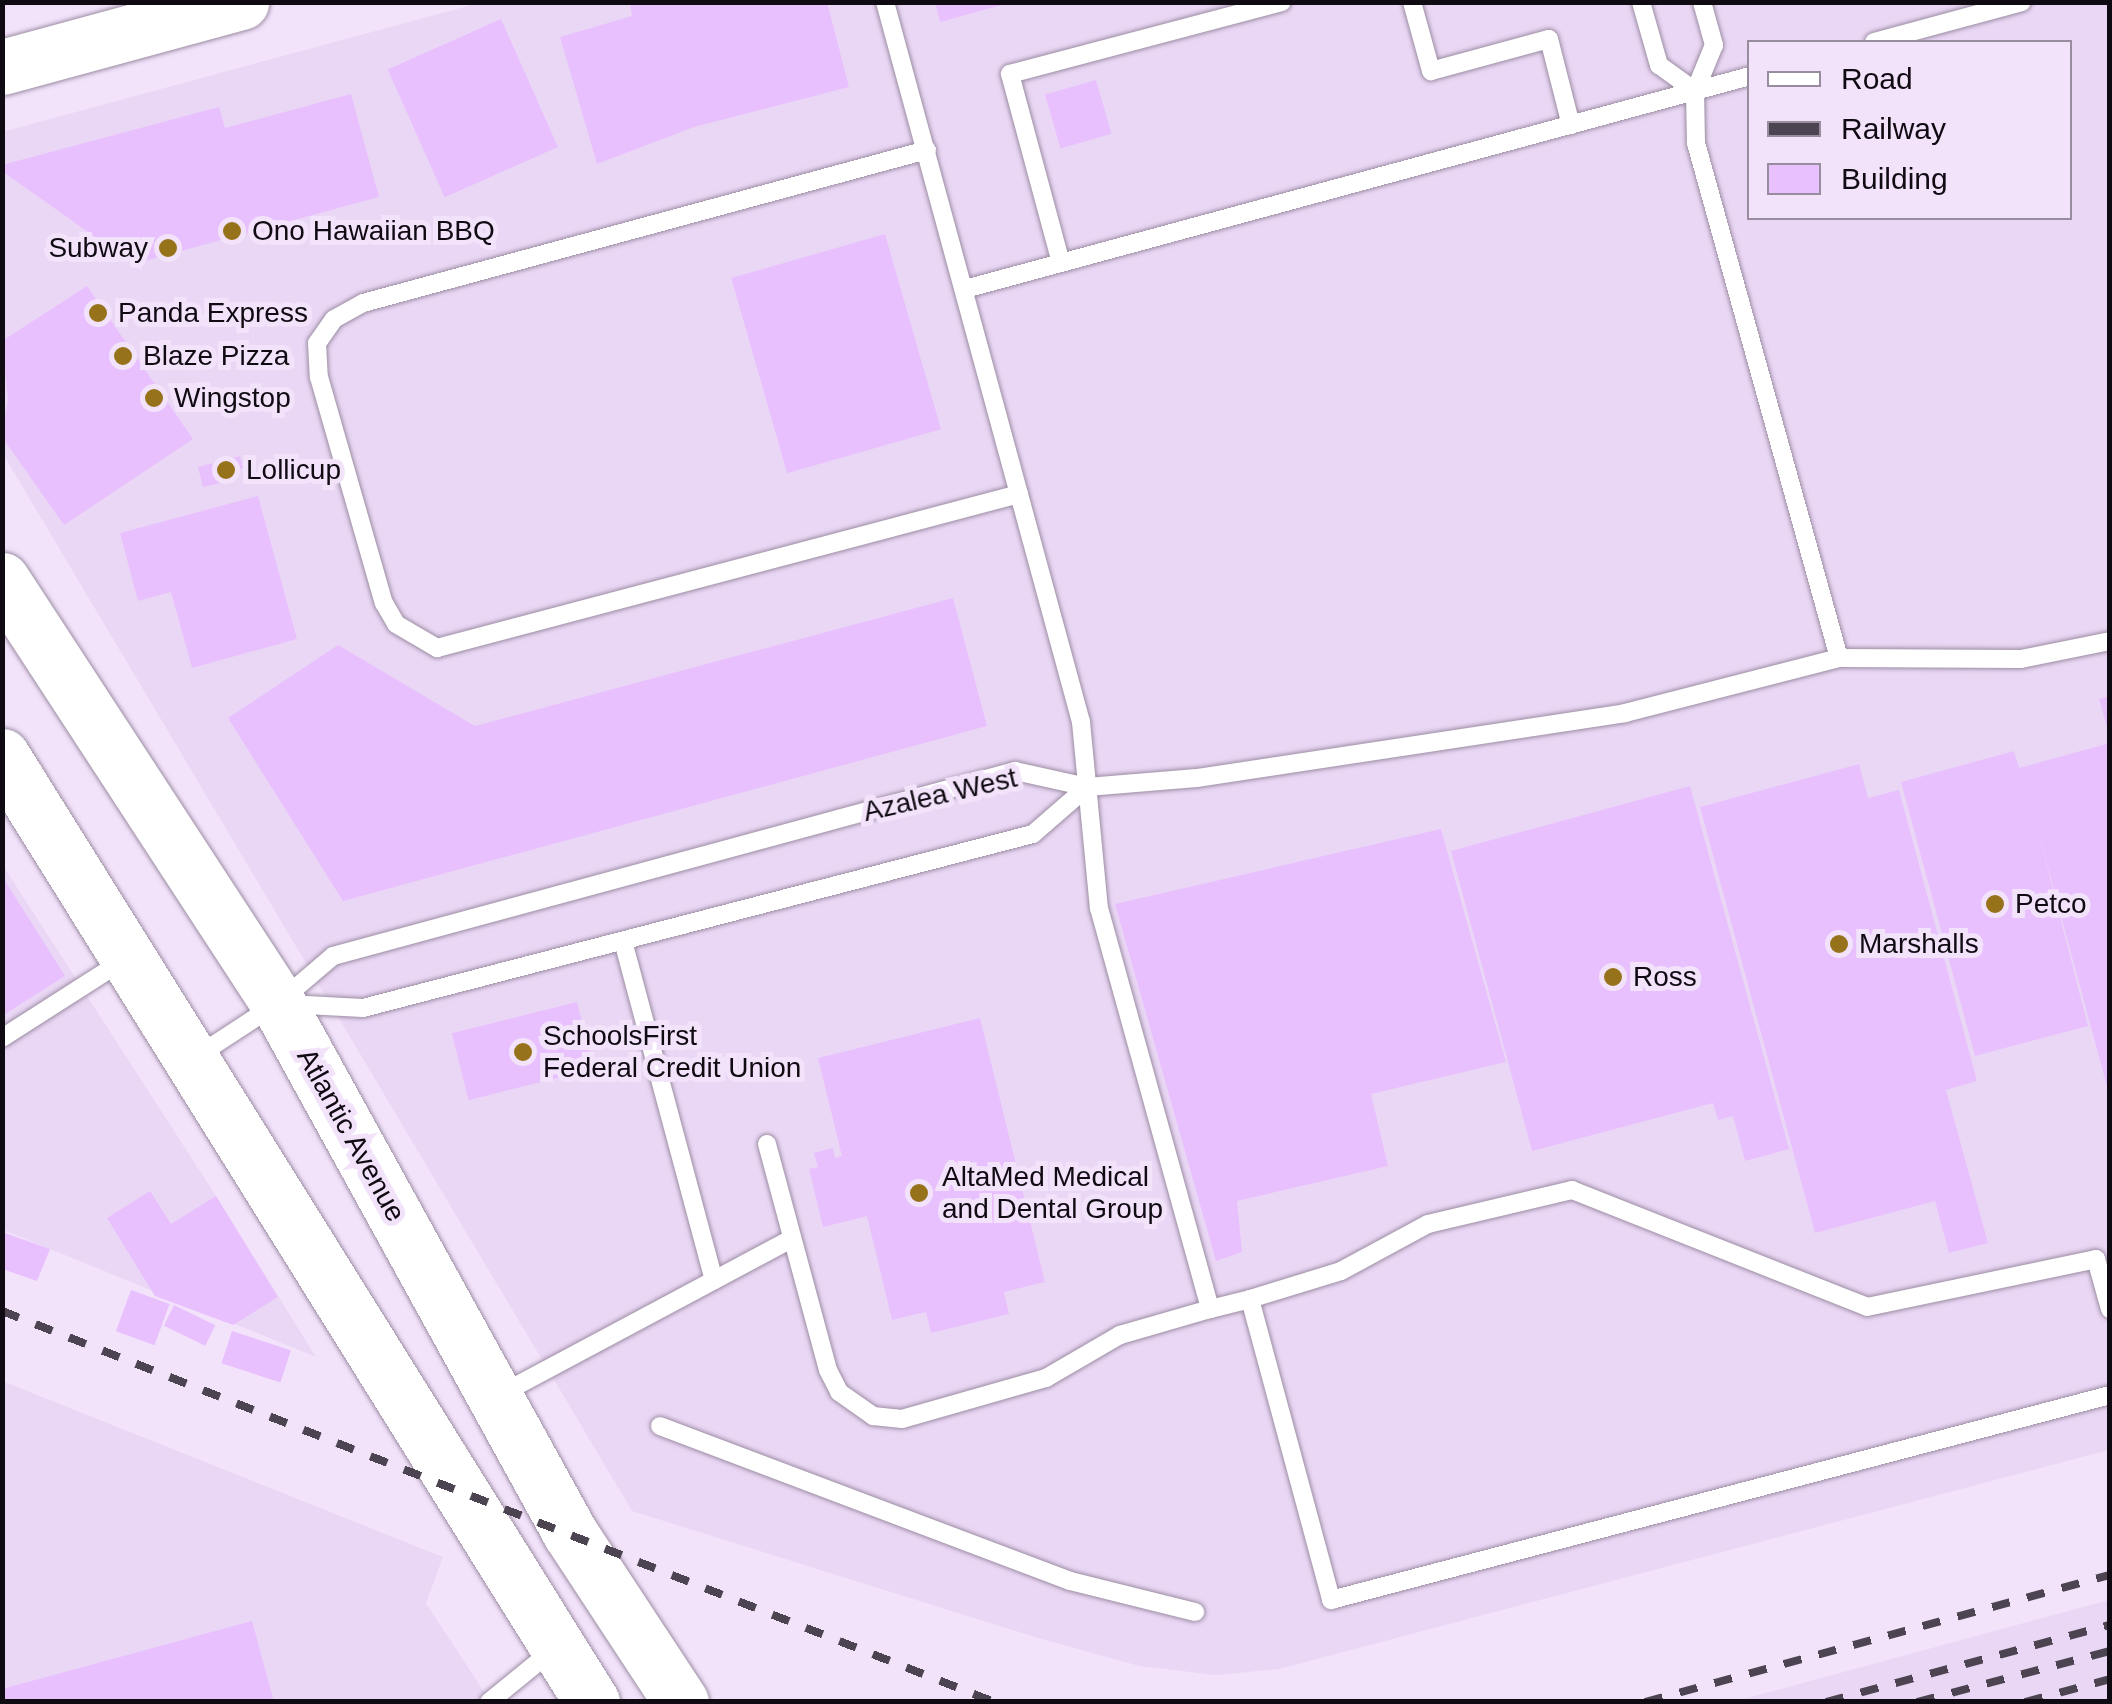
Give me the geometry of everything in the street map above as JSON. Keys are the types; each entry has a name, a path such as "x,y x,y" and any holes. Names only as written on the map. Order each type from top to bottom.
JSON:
{"main road":[{"path":"2,68 241,2"},
{"name":"Atlantic Avenue","path":"2,580 278,1003 570,1533 681,1702"},
{"path":"2,756 194,1058 592,1702"}],"lane":[{"path":"885,2 1081,722 1099,908 1210,1310"},
{"path":"1061,264 1010,74 1282,2"},
{"path":"1412,2 1431,71 1549,39 1572,125"},
{"path":"1641,2 1659,65 1695,91"},
{"path":"1702,2 1714,45 1695,91 1696,143 1839,658"},
{"path":"1881,40 2022,2"},
{"path":"965,290 1747,77"},
{"path":"927,150 363,302 334,319 317,343 320,377 384,603 396,624 436,648 1020,494"},
{"path":"1086,787 1226,774 1625,713 1839,658 2021,659 2110,641"},
{"name":"Azalea West","path":"194,1058 278,1003 332,956 1015,771 1086,787"},
{"name":"Azalea West","path":"278,1003 353,1010 1033,834 1086,787"},
{"path":"622,942 714,1280"},
{"path":"2,1038 130,956"},
{"path":"767,1144 828,1370 838,1392 872,1416 902,1419 1030,1382 1090,1357 1120,1335 1341,1271 1428,1224 1572,1190 1867,1307 2096,1259 2110,1309"},
{"path":"496,1396 791,1239"},
{"path":"1250,1299 1332,1600 2110,1396"},
{"path":"660,1426 1070,1581 1195,1612"},
{"path":"489,1702 557,1647"}],"shaded area":[{"path":"479,3 2109,3 2109,1450 1279,1669 1216,1675 1139,1666 1038,1638 632,1511 3,454 2,132"},
{"path":"2,864 216,1196 316,1357 3,1230"},
{"path":"2,1381 443,1557 426,1603 490,1701 3,1701"},
{"path":"2109,1600 2109,1701 1736,1701"}],"building":[{"path":"630,2 827,2 849,87 694,127 597,164 560,37 632,16"},
{"path":"935,2 1005,2 1005,4 940,22"},
{"path":"501,19 558,147 445,197 388,69"},
{"path":"1096,80 1111,134 1060,148 1045,95"},
{"path":"351,94 379,197 133,264 2,171 2,165 219,107 225,128"},
{"path":"885,234 941,429 787,473 731,278"},
{"path":"87,286 193,439 64,525 2,437 8,399 2,341"},
{"path":"240,456 243,468 232,471 234,480 203,487 198,467"},
{"path":"258,496 297,639 192,668 171,592 138,601 120,533"},
{"path":"953,598 987,726 343,901 228,718 338,645 475,726"},
{"path":"2110,696 2110,731 2108,731 2099,699"},
{"name":"Petco","path":"2110,743 2108,1090 2038,831 2088,1026 1975,1056 1901,782 2014,751 2019,768"},
{"name":"Marshalls","path":"1859,764 1868,798 1899,790 1977,1081 1946,1090 1988,1243 1949,1253 1935,1201 1815,1233 1700,807"},
{"name":"Ross","path":"1690,786 1789,1149 1745,1161 1733,1116 1718,1120 1713,1103 1532,1151 1451,851"},
{"path":"1441,829 1506,1062 1371,1094 1388,1166 1237,1201 1242,1252 1216,1261 1115,904"},
{"path":"2,876 65,976 2,1016"},
{"name":"SchoolsFirst Federal Credit Union","path":"577,1002 594,1069 469,1100 452,1033"},
{"name":"AltaMed Medical and Dental Group","path":"980,1018 1045,1282 1004,1292 1009,1314 931,1333 926,1312 892,1320 867,1216 823,1227 809,1169 818,1167 814,1153 833,1148 835,1158 842,1156 818,1058"},
{"path":"150,1191 171,1224 216,1196 278,1297 233,1325 155,1296 107,1218"},
{"path":"2,1232 50,1249 37,1281 2,1269"},
{"path":"131,1290 170,1304 154,1345 116,1331"},
{"path":"174,1305 215,1325 205,1346 164,1326"},
{"path":"232,1331 291,1350 280,1382 221,1363"},
{"path":"252,1621 274,1702 2,1702 2,1689"}],"railway":[{"path":"2,1311 994,1702"},
{"path":"1645,1702 2110,1575"},
{"path":"1826,1702 2110,1625"},
{"path":"1917,1702 2110,1651"},
{"path":"2025,1702 2110,1679"}],"place":[{"name":"Ono Hawaiian BBQ","path":"232,231"},
{"name":"Subway","path":"168,248"},
{"name":"Panda Express","path":"98,313"},
{"name":"Blaze Pizza","path":"123,356"},
{"name":"Wingstop","path":"154,398"},
{"name":"Lollicup","path":"226,470"},
{"name":"Petco","path":"1995,904"},
{"name":"Marshalls","path":"1839,944"},
{"name":"Ross","path":"1613,977"},
{"name":"SchoolsFirst Federal Credit Union","path":"523,1052"},
{"name":"AltaMed Medical and Dental Group","path":"919,1193"}]}
